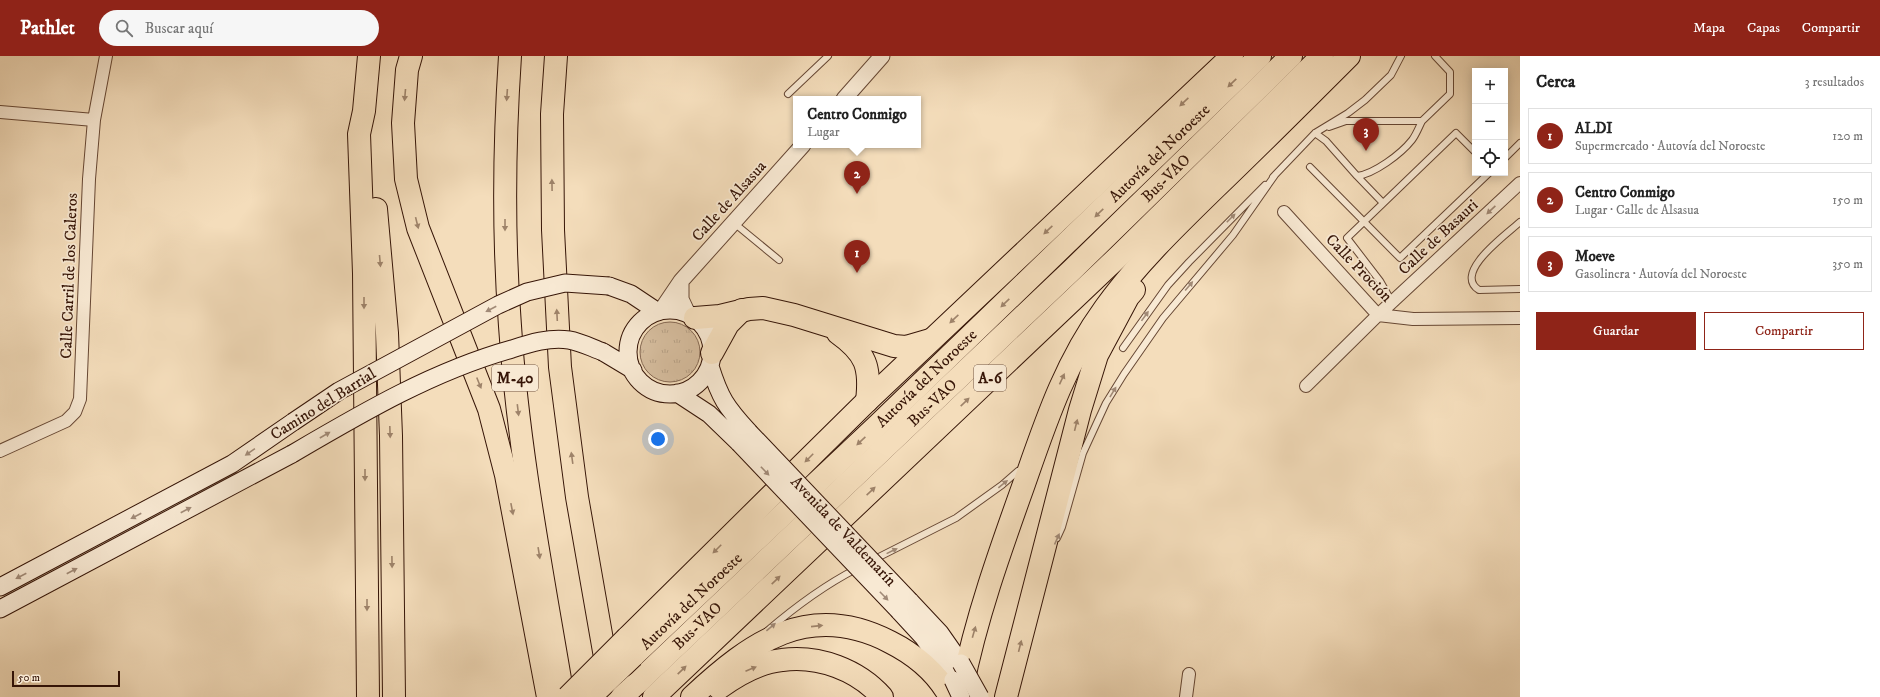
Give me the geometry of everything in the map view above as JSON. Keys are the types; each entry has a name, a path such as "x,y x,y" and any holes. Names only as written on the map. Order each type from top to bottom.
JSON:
{"highway":[{"path":"368,697 364,274 359,134 364,111 369,56"},
{"path":"410,56 407,70 403,123 406,179 418,228 489,409 506,475 548,697"},
{"name":"M-40","path":"510,56 506,113 505,229 510,327 529,492 563,697"},
{"name":"M-40","path":"556,56 552,114 553,238 560,368 577,497 612,697"},
{"path":"568,697 630,647 867,401 1232,56"},
{"name":"Autovía del Noroeste","path":"590,697 630,647 878,425 1260,56"},
{"name":"Bus-VAO","path":"627,693 1072,270 1291,56"},
{"name":"A-6","path":"654,697 1114,260 1322,56"},
{"path":"692,697 720,671 756,645 791,629 828,625 858,628 898,646 912,655 954,692 982,605 1050,407 1069,365 1089,331 1105,307 1151,252 1349,56"},
{"path":"1006,697 1036,587 1080,410 1098,355 1128,297 1175,242 1363,56"},
{"path":"364,111 369,135 387,333 391,436 394,697"},
{"path":"691,316 720,316 756,308 778,311 894,346 906,347 931,340"},
{"path":"711,360 728,324 742,310"},
{"path":"829,326 848,340 862,355 868,372 867,401"},
{"path":"577,497 627,693"},
{"path":"706,697 735,676 782,660 800,659 826,663 848,670 864,680 882,697"}],"main road":[{"name":"Camino del Barrial","path":"0,587 232,464 339,391 498,305 527,292 565,283 583,283 609,286 631,294 659,312"},
{"path":"679,311 691,316 701,324 709,337 711,360 705,376 688,390 678,393 660,392 652,389 644,384 633,370 629,349 632,335 641,323 659,312 679,311"},
{"name":"Camino del Barrial","path":"0,609 292,454 360,415 430,379 497,353 536,342 568,340 603,352 633,370"},
{"name":"Avenida de Valdemarín","path":"711,360 719,394 744,438"},
{"name":"Avenida de Valdemarín","path":"678,393 744,438 905,606 940,633 961,663 980,697"},
{"name":"Avenida de Valdemarín","path":"905,606 954,692"}],"street":[{"name":"Calle Carril de los Caleros","path":"0,451 66,421 75,412 80,399 89,180 94,120 106,56"},
{"path":"846,96 878,57"},
{"path":"0,112 94,120"},
{"name":"Calle de Alsasua","path":"659,312 681,281 800,148"},
{"name":"Calle de Basauri","path":"1306,386 1378,315 1520,183"},
{"name":"Calle Proción","path":"1284,212 1378,315 1413,319 1520,318"},
{"path":"681,281 681,299 691,316"},
{"path":"1186,697 1189,674"}],"lane":[{"path":"788,94 828,56"},
{"path":"1123,348 1159,297 1189,262 1315,133 1348,113 1391,75 1401,56"},
{"path":"1357,176 1366,175 1393,158 1412,140 1422,121 1450,94 1450,72 1435,56"},
{"path":"1315,133 1346,121 1422,121"},
{"path":"1315,133 1326,141 1383,203"},
{"path":"1392,302 1380,281 1347,238 1456,133 1472,149"},
{"path":"1508,155 1520,143"},
{"path":"1310,167 1400,258 1486,176"},
{"path":"1053,547 1062,527 1083,453 1106,402 1163,318 1233,235 1275,175"},
{"path":"1520,222 1475,264 1471,278 1475,288 1480,290 1520,290"},
{"path":"734,223 779,260"},
{"path":"763,633 792,609 820,590 852,571 956,518 986,498 1018,471"},
{"path":"1036,587 1050,554"},
{"path":"720,671 757,638"}],"green space":[{"path":"670,322 686,327 691,331 695,336 700,352 695,368 691,373 686,377 670,382 654,377 649,373 645,368 640,352 645,336 649,331 654,327"}],"place":[{"name":"Moeve","path":"1366,151"},
{"name":"Centro Conmigo","path":"857,194"},
{"name":"ALDI","path":"857,273"}]}
